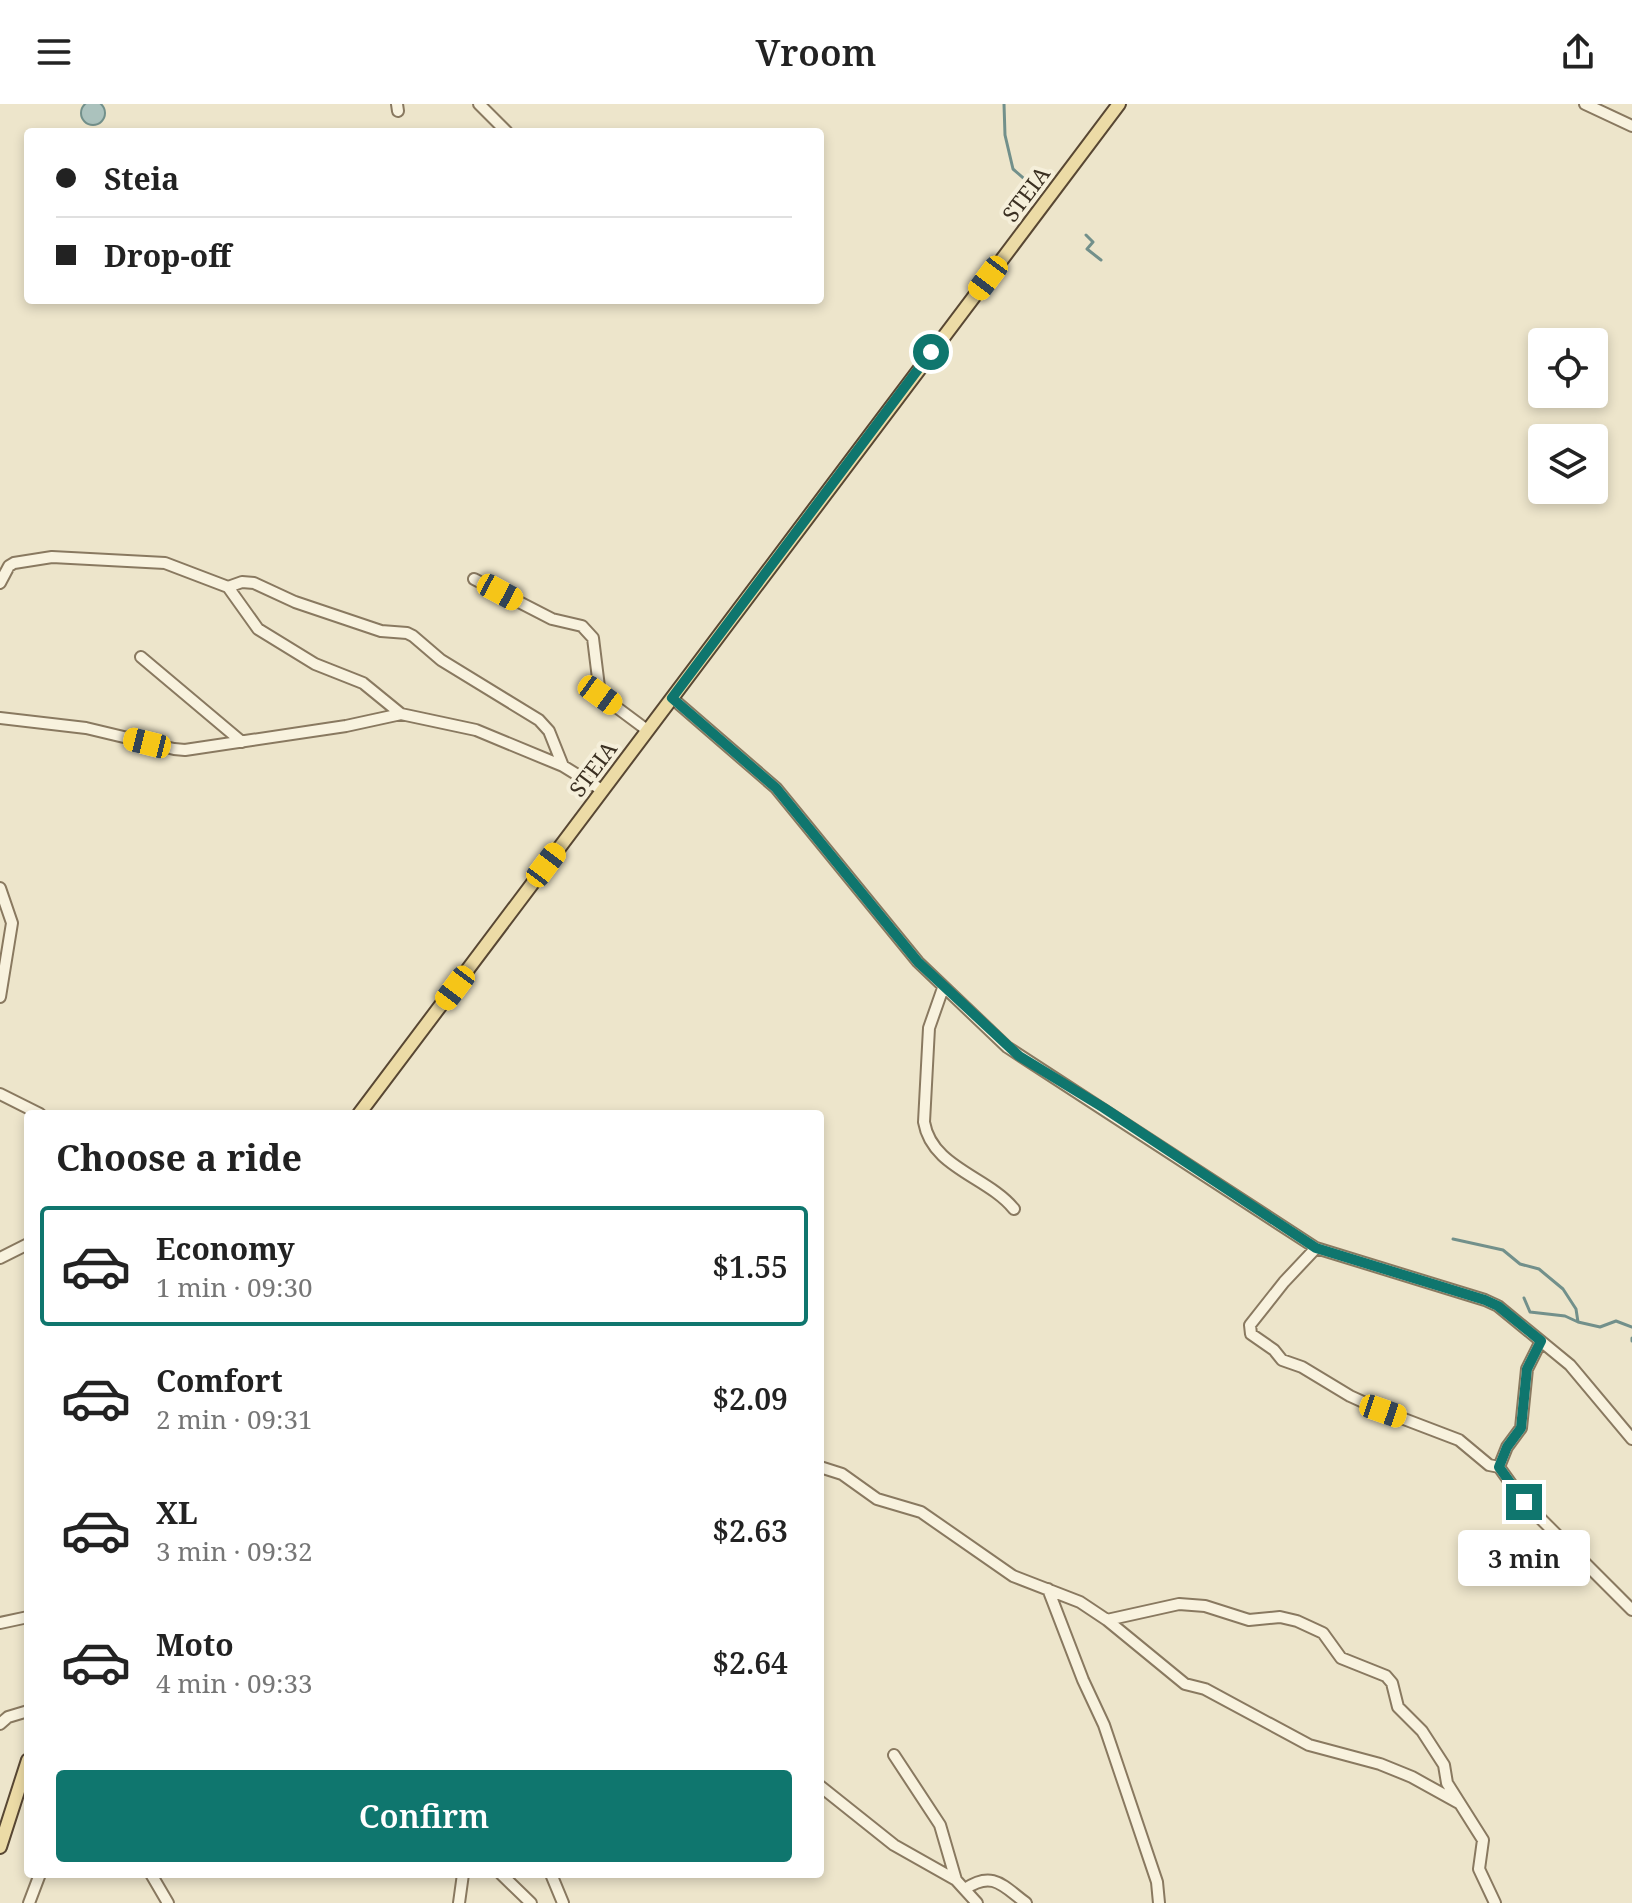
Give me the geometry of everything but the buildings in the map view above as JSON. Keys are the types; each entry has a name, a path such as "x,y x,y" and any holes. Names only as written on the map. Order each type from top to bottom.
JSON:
{"main road":[{"name":"STEIA","path":"362,1110 1119,104"},
{"path":"0,1847 24,1772"}],"street":[{"path":"479,104 503,128"},
{"path":"1585,104 1632,126"},
{"path":"0,583 14,563 52,557 172,564 228,587 258,629 315,664 363,683 401,714"},
{"path":"474,579 552,619 572,622 589,631 593,638 600,695 647,730"},
{"path":"228,587 248,581 295,602 381,631 413,636 441,660 539,720 549,731 563,766"},
{"path":"141,657 242,742"},
{"path":"672,698 776,788 918,962 1019,1056 1104,1108 1316,1248 1498,1306 1570,1365 1632,1439"},
{"path":"0,718 86,728 174,749 346,726 401,714 476,730 563,766 602,790"},
{"path":"0,888 12,929 0,997"},
{"path":"943,988 929,1028 926,1136 937,1151 1014,1209"},
{"path":"0,1094 32,1110"},
{"path":"0,1258 24,1246"},
{"path":"1316,1248 1250,1325 1251,1334 1274,1350 1282,1360 1302,1367 1350,1396 1459,1440 1489,1465 1499,1467 1524,1502 1632,1610"},
{"path":"1499,1467 1507,1447 1521,1428 1527,1369 1541,1341"},
{"path":"824,1468 842,1474 877,1499 921,1512 1007,1572 1080,1602 1107,1620 1185,1684 1205,1689 1309,1745 1380,1764 1412,1777 1459,1803"},
{"path":"1048,1589 1104,1725 1157,1882 1159,1903"},
{"path":"1107,1620 1179,1604 1205,1606 1249,1620 1280,1617 1312,1626 1323,1633 1341,1658 1386,1676 1392,1683 1398,1707 1422,1731 1444,1765 1447,1783 1483,1840 1479,1869 1495,1903"},
{"path":"0,1623 24,1618"},
{"path":"0,1724 8,1717 24,1712"},
{"path":"894,1755 940,1825 956,1880"},
{"path":"824,1789 894,1845 956,1880 977,1903"},
{"path":"29,1903 38,1878"},
{"path":"153,1878 168,1903"},
{"path":"459,1903 462,1878"},
{"path":"505,1878 531,1903"},
{"path":"553,1878 563,1903"},
{"path":"965,1889 978,1880 988,1879 1026,1903"}],"water":[{"path":"93,101 101,105 105,113 101,121 93,125 85,121 81,113 85,105"}],"waterway":[{"path":"1004,104 1005,135 1013,169 1029,183"},
{"path":"1086,235 1093,242 1087,249 1101,260"},
{"path":"1453,1239 1503,1250 1520,1264 1539,1269 1563,1289 1576,1309 1578,1322 1600,1327 1616,1321 1632,1327"},
{"path":"1524,1298 1530,1312 1565,1316 1578,1322"}],"route":[{"path":"931,352 672,698 776,788 918,962 1019,1056 1104,1108 1316,1248 1485,1300 1498,1306 1541,1341 1527,1369 1521,1428 1507,1447 1499,1467 1524,1502"}]}
